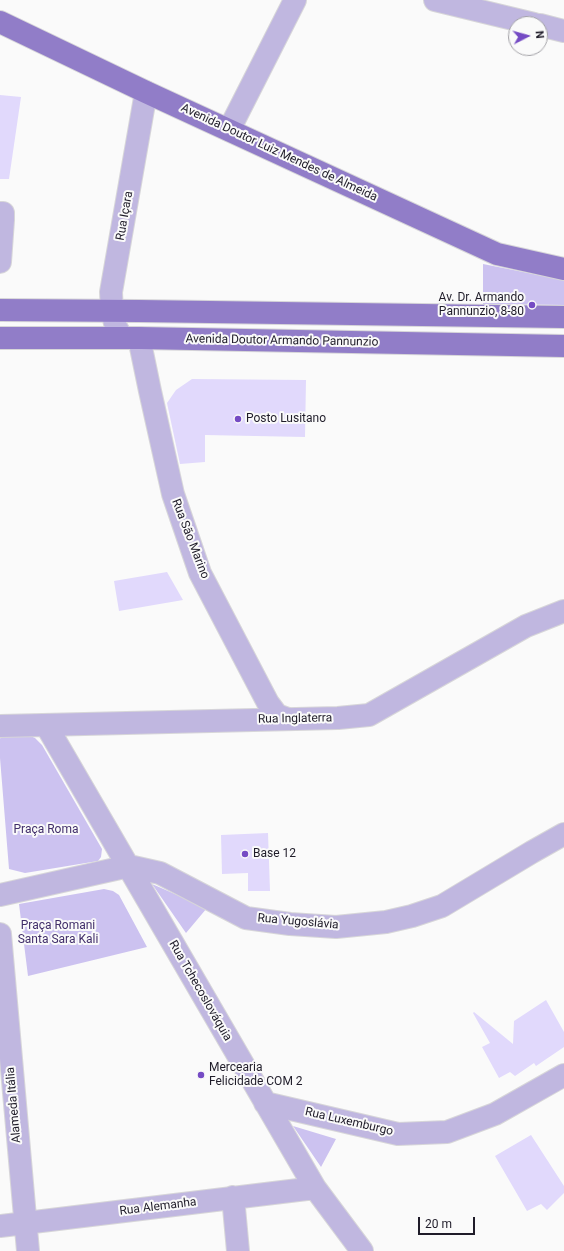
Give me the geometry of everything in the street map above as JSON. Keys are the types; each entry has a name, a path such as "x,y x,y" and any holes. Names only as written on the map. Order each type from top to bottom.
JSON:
{"main road":[{"name":"Avenida Doutor Luiz Mendes de Almeida","path":"0,22 146,92 497,254 564,269"},
{"path":"0,310 564,317"},
{"name":"Avenida Doutor Armando Pannunzio","path":"1,338 130,338 564,346"}],"street":[{"path":"229,130 295,0"},
{"path":"435,0 508,18"},
{"path":"548,27 564,31"},
{"name":"Rua Içara","path":"130,338 116,327 112,312 111,292 146,92"},
{"path":"0,213 3,213 3,220 0,262"},
{"name":"Rua São Marino","path":"130,338 150,392 173,494 200,573 268,703 277,715 288,719"},
{"name":"Rua Inglaterra","path":"0,726 338,718 369,715 526,626 564,611"},
{"name":"Rua Tchecoslováquia","path":"46,725 315,1188 362,1251"},
{"name":"Rua Yugoslávia","path":"0,895 129,866 160,873 246,918 290,924 336,927 386,922 406,918 442,906 564,834"},
{"name":"Alameda Itália","path":"0,934 28,1251"},
{"name":"Rua Luxemburgo","path":"265,1103 398,1134 447,1132 495,1114 564,1075"},
{"name":"Rua Alemanha","path":"0,1226 315,1188"},
{"path":"233,1198 238,1251"}],"green space":[{"path":"483,264 564,280 564,305 483,304"},
{"name":"Praça Roma","path":"26,734 35,738 42,745 102,849 101,857 98,861 25,873 9,869 0,758 0,739 1,736"},
{"path":"152,884 207,908 186,933"},
{"name":"Praça Romani Santa Sara Kali","path":"104,889 113,891 119,895 147,947 28,976 19,904"},
{"path":"293,1126 336,1139 321,1167"}],"building":[{"path":"0,95 21,97 9,179 0,179"},
{"name":"Posto Lusitano","path":"192,379 306,380 305,437 205,435 205,462 180,464 167,403 176,390"},
{"path":"167,572 183,600 119,611 114,581"},
{"name":"Base 12","path":"268,833 270,891 248,891 248,873 222,874 221,835"},
{"path":"546,1000 564,1032 564,1047 536,1066 534,1063 515,1076 510,1072 499,1078 482,1047 490,1043 473,1013 474,1012 513,1044 514,1021"},
{"path":"531,1135 564,1186 564,1193 547,1210 541,1204 527,1211 495,1156"}],"place":[{"name":"Av. Dr. Armando Pannunzio, 8-80","path":"532,305"},
{"name":"Posto Lusitano","path":"238,419"},
{"name":"Base 12","path":"245,854"},
{"name":"Mercearia Felicidade COM 2","path":"201,1075"}]}
